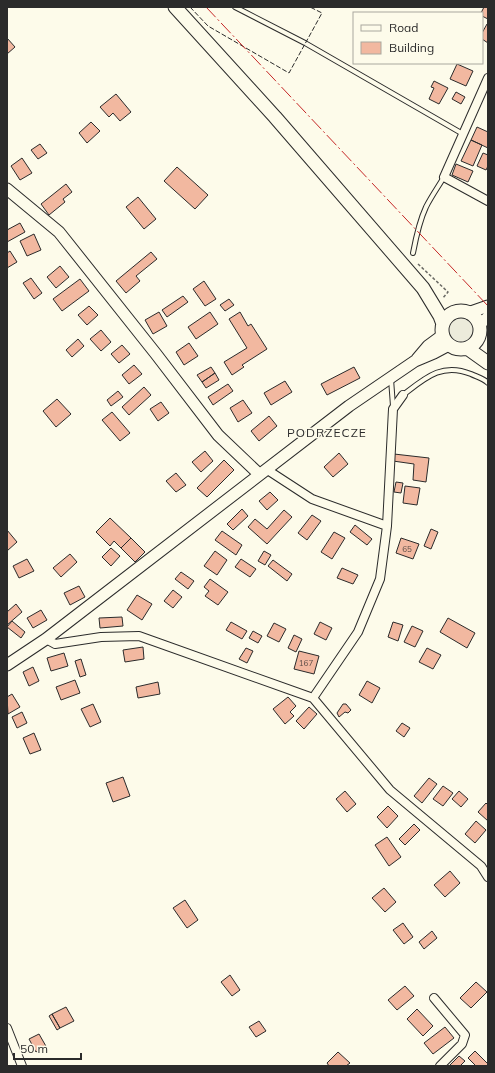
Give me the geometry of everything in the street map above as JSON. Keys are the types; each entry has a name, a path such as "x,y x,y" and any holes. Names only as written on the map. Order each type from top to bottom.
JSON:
{"main road":[{"path":"175,7 275,117 423,288 440,316 445,335 455,348 467,348 472,345 482,326"},
{"path":"423,288 450,309 462,312 477,320 482,326 482,342 488,353"},
{"path":"445,335 451,314 462,312"},
{"path":"467,348 488,363"}],"street":[{"path":"488,78 444,177 488,201"},
{"path":"7,189 59,232 218,435 262,471 312,499 387,526"},
{"path":"462,312 488,306"},
{"path":"7,665 46,639 262,471 349,406 415,361 428,346 445,335"},
{"path":"313,698 358,632 380,579 387,526 393,409 403,395"},
{"path":"46,639 55,644 101,637 139,636 313,698 390,790 481,866 488,877"},
{"path":"434,998 465,1035 462,1044 440,1066"},
{"path":"7,1028 22,1066"}],"lane":[{"path":"235,7 305,43 463,134"},
{"path":"412,253 424,212 444,177"},
{"path":"403,395 427,376 446,370 467,372 485,380 488,383"},
{"path":"390,377 393,409"}],"path":[{"path":"412,253 412,258 448,292 440,301"}],"shaded area":[{"path":"461,316 471,320 475,330 471,340 461,344 451,340 447,330 451,320"}],"building":[{"path":"484,7 488,7 488,19 483,16 483,12 482,12"},
{"path":"488,24 488,43 483,40 483,31"},
{"path":"7,38 15,47 7,54"},
{"path":"457,64 473,71 466,86 450,79"},
{"path":"434,81 448,88 439,104 429,99 434,88 431,87"},
{"path":"456,92 465,97 461,104 452,99"},
{"path":"116,94 131,112 120,121 113,113 109,117 100,107"},
{"path":"91,122 100,131 87,143 79,133"},
{"path":"477,127 488,132 488,148 471,140"},
{"path":"471,140 482,145 473,166 461,161"},
{"path":"40,144 47,153 38,159 31,150"},
{"path":"483,153 488,155 488,166 486,170 477,166"},
{"path":"22,158 32,173 20,180 11,166"},
{"path":"456,164 473,171 468,182 452,175"},
{"path":"177,167 208,195 195,209 164,181"},
{"path":"66,184 72,192 63,199 65,202 49,215 41,204"},
{"path":"138,197 156,219 144,229 126,207"},
{"path":"20,223 25,232 7,242 7,230"},
{"path":"34,234 41,250 27,256 20,241"},
{"path":"10,251 17,262 7,268 7,253"},
{"path":"151,252 157,259 136,276 140,281 126,293 116,281"},
{"path":"60,266 69,277 56,288 47,277"},
{"path":"31,278 42,293 34,299 23,283"},
{"path":"80,279 89,291 62,311 53,299"},
{"path":"204,281 216,299 205,306 193,289"},
{"path":"183,296 188,302 167,317 162,310"},
{"path":"229,299 234,305 225,311 220,305"},
{"path":"89,306 98,315 87,325 78,315"},
{"path":"159,312 167,326 153,334 145,320"},
{"path":"210,312 218,324 196,339 188,327"},
{"path":"240,312 248,326 251,324 267,349 242,365 244,367 232,375 224,362 247,348 229,319"},
{"path":"101,330 111,342 101,351 90,339"},
{"path":"78,339 84,346 72,357 66,350"},
{"path":"189,343 198,356 184,365 176,352"},
{"path":"122,345 130,354 119,363 111,354"},
{"path":"134,365 142,374 129,384 122,375"},
{"path":"211,367 215,373 202,382 197,375"},
{"path":"354,367 360,378 327,395 321,384"},
{"path":"215,373 219,380 206,388 202,382"},
{"path":"285,381 292,392 271,405 264,393"},
{"path":"228,384 233,391 213,405 208,397"},
{"path":"144,387 151,395 129,415 122,407"},
{"path":"118,391 123,397 111,406 107,400"},
{"path":"57,399 71,414 56,427 43,411"},
{"path":"243,400 252,413 238,422 230,408"},
{"path":"161,402 169,413 158,421 150,409"},
{"path":"112,412 130,433 120,441 102,420"},
{"path":"269,416 277,426 259,441 251,431"},
{"path":"205,451 213,461 201,472 192,462"},
{"path":"339,453 348,464 333,477 324,467"},
{"path":"394,454 429,458 426,482 413,480 414,464 393,461"},
{"path":"224,460 234,470 207,497 197,488"},
{"path":"176,473 186,485 176,492 166,481"},
{"path":"396,482 403,483 401,493 394,492"},
{"path":"405,486 420,488 417,505 403,503"},
{"path":"270,492 278,500 267,510 259,501"},
{"path":"242,509 248,516 233,530 227,524"},
{"path":"284,510 292,517 267,544 248,527 255,519 267,529"},
{"path":"312,515 321,521 307,540 298,533"},
{"path":"110,518 131,538 121,548 114,541 110,546 96,532"},
{"path":"355,525 372,539 367,545 350,532"},
{"path":"431,529 438,532 431,549 424,546"},
{"path":"7,530 17,542 7,551"},
{"path":"222,531 242,545 236,555 215,540"},
{"path":"334,532 345,538 332,559 321,552"},
{"path":"131,538 145,552 135,562 121,548"},
{"path":"401,538 419,544 413,559 396,553"},
{"path":"111,548 120,556 111,566 102,557"},
{"path":"215,551 227,560 217,575 204,566"},
{"path":"264,551 271,555 265,565 258,561"},
{"path":"70,554 77,562 61,577 53,568"},
{"path":"27,559 34,571 19,578 13,566"},
{"path":"241,559 256,569 250,577 235,567"},
{"path":"273,560 292,574 287,581 268,566"},
{"path":"342,568 358,575 353,584 337,578"},
{"path":"181,572 194,581 188,589 175,579"},
{"path":"210,579 228,592 218,605 205,596 209,591 204,587"},
{"path":"79,586 85,597 70,605 64,593"},
{"path":"173,590 182,597 173,608 164,601"},
{"path":"137,595 152,604 142,620 127,610"},
{"path":"16,604 22,612 7,625 7,612"},
{"path":"41,610 47,620 33,628 27,618"},
{"path":"122,617 123,626 100,628 99,618"},
{"path":"448,618 475,633 467,648 440,632"},
{"path":"12,621 25,632 21,638 7,627"},
{"path":"231,622 247,631 242,639 226,630"},
{"path":"320,622 332,628 326,640 314,634"},
{"path":"393,622 403,625 398,641 388,637"},
{"path":"274,623 286,629 279,642 267,636"},
{"path":"412,626 423,631 415,647 404,642"},
{"path":"253,631 262,636 258,643 249,638"},
{"path":"294,635 302,639 296,652 288,648"},
{"path":"143,647 144,659 125,662 123,650"},
{"path":"246,648 253,651 247,663 239,659"},
{"path":"427,648 441,655 433,669 419,662"},
{"path":"299,651 319,656 314,674 294,669"},
{"path":"64,653 68,666 51,671 47,658"},
{"path":"81,659 86,675 80,677 75,661"},
{"path":"33,667 39,681 29,686 23,672"},
{"path":"75,680 80,693 61,700 56,687"},
{"path":"367,681 380,688 372,703 359,695"},
{"path":"158,682 160,694 138,698 136,687"},
{"path":"12,694 20,707 8,714 7,697"},
{"path":"288,697 296,706 290,712 294,716 285,724 273,709"},
{"path":"93,704 101,722 90,727 81,709"},
{"path":"343,704 346,704 351,710 348,713 345,712 339,717 337,713"},
{"path":"309,707 317,714 304,729 296,721"},
{"path":"22,712 27,723 17,728 12,717"},
{"path":"402,723 410,728 404,737 396,731"},
{"path":"34,733 41,750 30,754 23,738"},
{"path":"123,777 130,796 113,802 106,783"},
{"path":"429,778 437,784 422,803 414,796"},
{"path":"443,786 453,793 443,806 433,799"},
{"path":"345,791 356,804 347,812 336,799"},
{"path":"459,791 468,799 461,807 452,799"},
{"path":"486,803 488,805 488,821 478,812"},
{"path":"388,806 398,816 387,828 377,817"},
{"path":"476,821 486,830 475,843 465,834"},
{"path":"414,824 420,830 405,845 399,839"},
{"path":"387,837 401,857 389,866 375,845"},
{"path":"450,871 460,883 445,897 434,885"},
{"path":"384,888 396,902 385,912 372,898"},
{"path":"185,900 198,920 187,928 173,908"},
{"path":"403,923 413,937 404,944 393,930"},
{"path":"432,931 437,938 424,949 419,942"},
{"path":"230,975 240,990 232,996 221,982"},
{"path":"476,982 487,992 471,1008 460,998"},
{"path":"405,986 414,996 397,1010 388,1000"},
{"path":"66,1007 74,1021 60,1028 52,1014"},
{"path":"417,1009 433,1026 423,1036 407,1019"},
{"path":"52,1014 60,1028 57,1030 49,1016"},
{"path":"259,1021 266,1031 256,1037 249,1027"},
{"path":"445,1027 454,1038 433,1054 424,1043"},
{"path":"39,1034 47,1048 41,1052 40,1049 36,1052 29,1039"},
{"path":"475,1051 488,1064 488,1066 476,1066 468,1058"},
{"path":"338,1052 350,1063 346,1066 329,1066 327,1063"},
{"path":"459,1056 465,1061 460,1066 449,1066"}],"fence":[{"path":"190,7 208,26 289,73 322,13 310,7"}],"power":[{"path":"206,7 488,306"}],"district":[{"name":"PODRZECZE","path":"327,432"}]}
